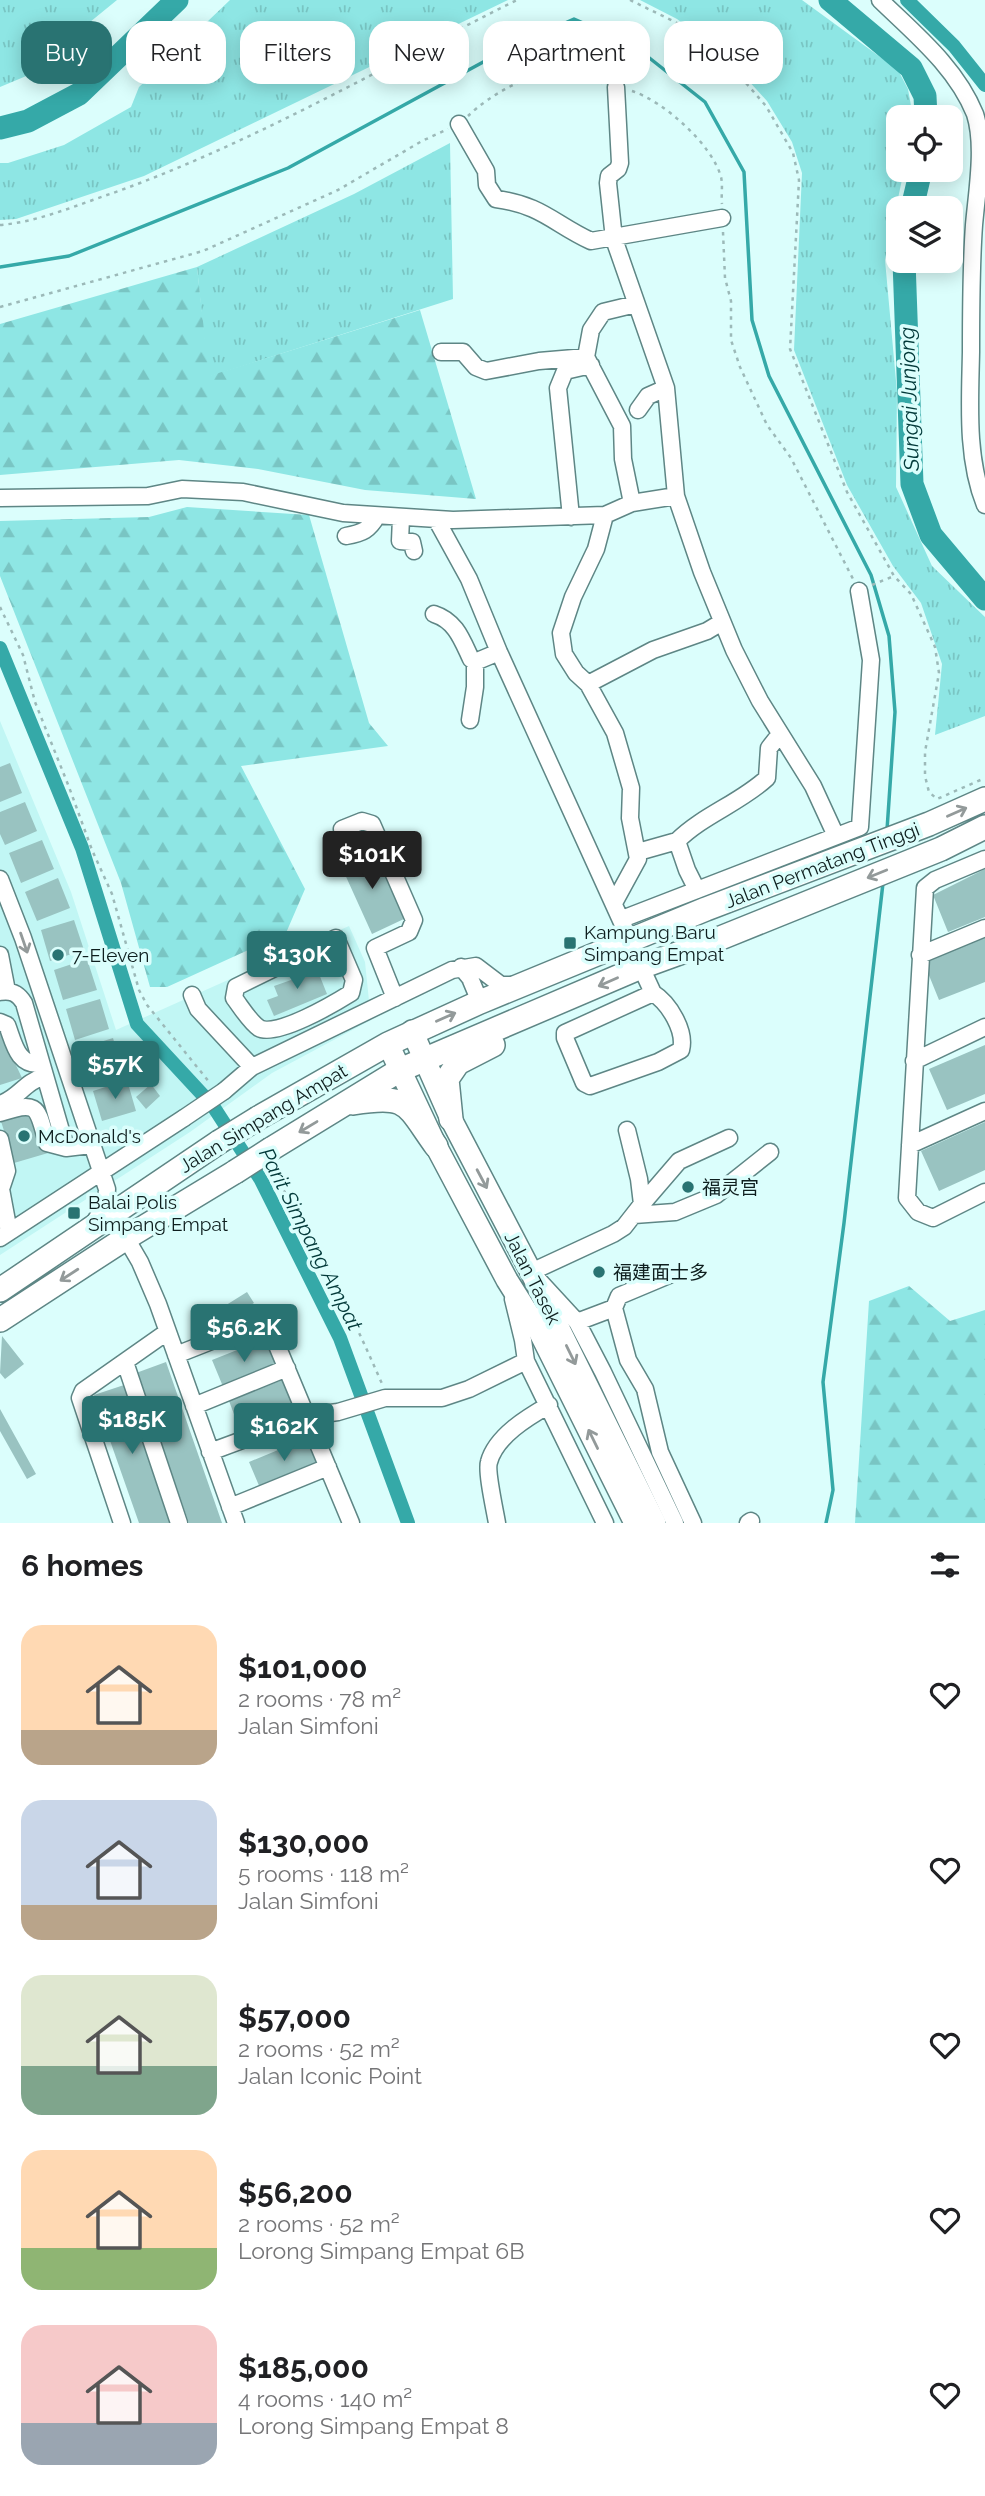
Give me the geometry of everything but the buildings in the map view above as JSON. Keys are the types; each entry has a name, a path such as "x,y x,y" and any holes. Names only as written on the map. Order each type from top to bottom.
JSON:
{"highway":[{"name":"Jalan Permatang Tinggi","path":"388,1044 412,1031 522,985 621,930 665,926 702,899 929,824 985,799"},
{"name":"Jalan Permatang Tinggi","path":"400,1070 641,967 718,939 941,849 985,827"},
{"path":"451,1119 447,1079 458,1063 536,1023 574,997"},
{"path":"480,1002 490,1032"},
{"name":"Jalan Simpang Ampat","path":"0,1290 10,1277 91,1228 219,1142 388,1044"},
{"name":"Jalan Simpang Ampat","path":"0,1320 126,1238 400,1070"},
{"path":"344,1104 380,1099 394,1100 407,1106 436,1146"}],"main road":[{"name":"Jalan Tasek","path":"412,1031 451,1119 531,1272 630,1496 635,1523"},
{"name":"Jalan Tasek","path":"388,1044 436,1146 508,1280 630,1496 654,1523"}],"street":[{"path":"880,0 936,55 955,78 976,116 981,140 972,255 970,401 973,460 985,505"},
{"path":"616,87 620,163 608,183 614,239 666,388 676,496 722,622 760,701 813,786 836,836"},
{"path":"459,124 486,171 487,185 496,199 519,202 540,210 592,241 722,218"},
{"path":"632,503 624,460 622,426 588,361 591,330 603,312 636,304"},
{"path":"441,352 463,352 476,367 486,371 539,362 588,361"},
{"path":"571,517 558,388 565,371 588,361"},
{"path":"638,410 648,396 666,388"},
{"path":"0,498 148,496 182,489 243,492 343,513 436,519 606,515 632,503 676,496"},
{"path":"606,515 596,549 573,597 561,633 564,654 576,673 588,684 615,733 631,788 630,818 638,859 614,903"},
{"path":"346,536 360,534 369,529 377,516"},
{"path":"401,517 400,541 412,542 414,551"},
{"path":"436,519 469,579 499,652 614,903 621,930 702,899 860,827 871,660 861,590"},
{"path":"434,614 445,618 458,632 471,660 475,662"},
{"path":"588,684 653,650 707,631 722,622"},
{"path":"475,662 499,652"},
{"path":"470,720 475,687 475,662"},
{"path":"638,852 677,841 691,827 755,789 767,778 769,748 780,734"},
{"path":"342,829 362,821 372,824 414,920 409,932 375,948 395,998"},
{"path":"677,841 687,870 702,899"},
{"path":"985,859 935,880 925,888 907,1198 918,1212 933,1218 985,1192"},
{"path":"0,880 23,938 107,1189 106,1203 91,1228"},
{"path":"920,956 985,928"},
{"path":"336,938 354,980 351,993 331,1005 273,1031 259,1028 234,998 236,987 336,938"},
{"path":"0,955 3,991 20,996 24,1003 66,1149"},
{"path":"0,1139 7,1171 1,1189 5,1235 224,1091 252,1067 452,970 476,966 501,985 522,985"},
{"path":"461,967 470,978 480,1002"},
{"path":"641,967 653,993 663,999 683,1041 681,1050 658,1062 590,1086 584,1083 565,1033 653,993"},
{"path":"192,995 198,1009 252,1067"},
{"path":"331,1005 339,1025"},
{"path":"0,1022 7,1025 20,1059 43,1071"},
{"path":"914,1061 985,1027"},
{"path":"0,1104 13,1100 43,1071"},
{"path":"0,1113 26,1106 39,1113 47,1143 66,1149 91,1144"},
{"path":"910,1145 985,1111"},
{"path":"626,1130 639,1179 638,1209"},
{"path":"675,1523 577,1322 531,1272 624,1227 679,1161 729,1138"},
{"path":"638,1209 675,1212 716,1195 770,1152"},
{"path":"126,1238 141,1262 236,1523"},
{"path":"669,1275 619,1296 614,1308 628,1360 645,1389 660,1452 693,1523"},
{"path":"508,1280 526,1361 605,1523"},
{"path":"577,1322 614,1308"},
{"path":"176,1355 257,1322 266,1325 287,1367 350,1520 332,1523"},
{"path":"122,1523 80,1398 83,1391 167,1332"},
{"path":"603,1372 628,1360"},
{"path":"210,1452 307,1416 338,1412 385,1398 442,1398 468,1389 526,1361"},
{"path":"125,1362 179,1523"},
{"path":"194,1406 287,1367"},
{"path":"497,1523 488,1462 518,1423 549,1405"},
{"path":"230,1507 328,1467"}],"path":[{"path":"0,225 69,208 147,180 255,132 517,0"},
{"path":"629,0 677,23 725,59 766,106 793,153 799,180 790,349 847,492 894,576 911,594 934,648 939,673 925,752 925,776 929,792 937,799 985,778"},
{"path":"0,307 203,251 338,190 422,141 459,124 477,107 536,75 564,72 636,93 665,109 711,154 721,177 725,278 731,301 731,340 740,367 767,425 791,458 861,590 894,576"}],"shaded area":[{"path":"0,721 71,892 116,1030 349,926 365,962 371,1020 272,1073 190,1132 0,1255"}],"green space":[{"path":"0,0 117,0 91,21 21,21 21,78 0,87"},
{"path":"230,0 508,0 465,21 369,21 369,67 355,74 355,21 240,21 240,84 334,84 144,176 16,219 0,220 0,163 8,163 64,145 131,107 142,84 226,84 226,21 208,21"},
{"path":"640,0 802,0 898,70 908,89 911,105 886,105 886,182 901,182 899,196 886,196 885,260 897,392 896,487 932,566 985,617 985,716 935,735 942,664 921,603 893,566 847,485 794,350 802,173 792,142 767,101 751,84 783,84 783,21 677,19"},
{"path":"450,143 453,299 208,377 197,267 354,194"},
{"path":"197,267 209,376 420,310 476,499 365,490 258,469 179,460 0,475 0,324"},
{"path":"187,507 309,515 369,723 388,746 241,766 305,889 286,933 167,987 150,987 121,883 0,576 0,521 149,517"},
{"path":"909,1286 950,1321 985,1310 985,1523 855,1523 869,1301"}],"waterway":[{"name":"Sungai Junjong","path":"0,128 28,121 79,94 177,0"},
{"name":"Sungai Junjong","path":"830,0 911,68 925,96 925,105"},
{"path":"907,0 954,46 985,85"},
{"path":"0,267 69,256 288,168 509,48 574,19 633,45 705,102 744,172 752,320 769,376 871,575 889,636 895,712 887,830"},
{"name":"Sungai Junjong","path":"915,196 918,182"},
{"name":"Sungai Junjong","path":"904,273 912,484 931,535 985,599"},
{"name":"Parit Simpang Ampat","path":"0,648 82,848 137,1024 213,1106 261,1180 340,1338 408,1523"},
{"path":"826,1523 833,1490 823,1382 883,883"}],"place":[{"name":"Kampung Baru Simpang Empat","path":"570,943"},
{"name":"7-Eleven","path":"58,955"},
{"name":"McDonald's","path":"24,1136"},
{"name":"福灵宫","path":"688,1187"},
{"name":"Balai Polis Simpang Empat","path":"74,1213"},
{"name":"福建面士多","path":"599,1272"}]}
